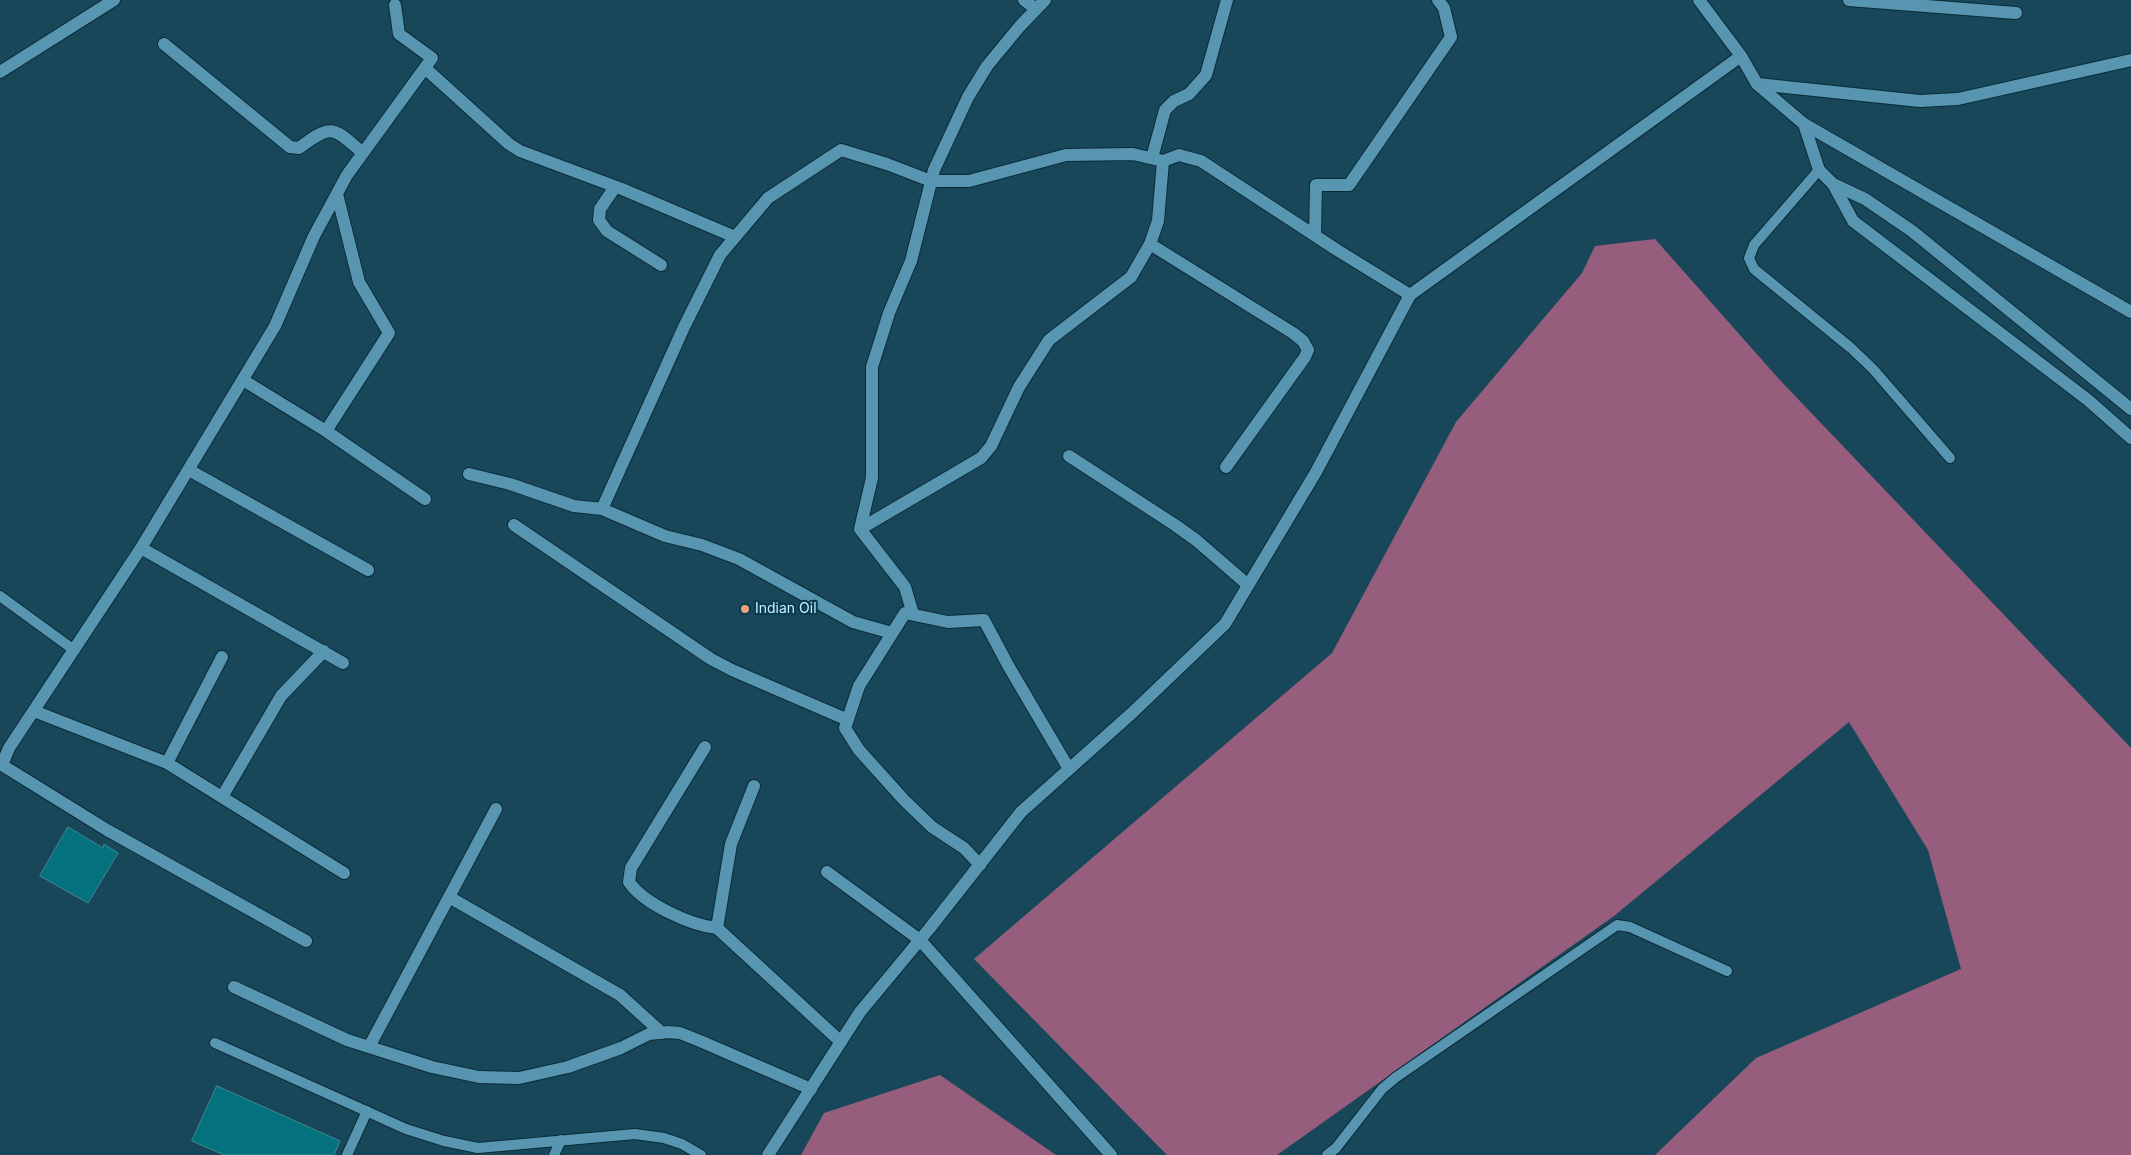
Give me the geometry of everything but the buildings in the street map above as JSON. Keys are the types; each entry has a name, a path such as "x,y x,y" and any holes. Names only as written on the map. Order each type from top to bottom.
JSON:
{"street":[{"path":"0,72 114,0"},
{"path":"860,529 872,478 872,367 889,313 911,260 934,170 972,90 987,66 1041,4 1024,0"},
{"path":"860,529 980,458 991,446 1019,387 1049,340 1131,277 1150,244 1158,222 1158,159 1165,110 1174,101 1189,94 1206,75 1227,0"},
{"path":"1315,235 1316,184 1349,185 1451,37 1444,8 1438,0"},
{"path":"1699,0 1741,56 1757,84 1804,124 2131,312"},
{"path":"1849,0 2016,13"},
{"path":"306,941 107,830 1,767 9,748 141,548 275,326 314,236 337,194 363,153 432,58 398,34 394,2"},
{"path":"164,44 290,147 299,148 318,133 327,130 338,132 363,153"},
{"path":"768,1155 860,1012 920,940 1021,812 1132,713 1225,624 1316,472 1410,295 1741,56"},
{"path":"1757,84 1920,101 1958,98 2131,60"},
{"path":"425,68 509,144 520,150 735,237"},
{"path":"1804,124 1819,170 1833,184 1853,221 2088,400 2131,438"},
{"path":"602,509 688,319 720,255 768,198 841,150 887,164 931,182 969,180 1066,155 1134,154 1158,159 1179,155 1201,161 1410,295"},
{"path":"1833,184 1865,199 1912,231 2131,408"},
{"path":"615,187 600,208 598,220 607,230 662,265"},
{"path":"326,431 389,334 359,282 337,194"},
{"path":"1150,244 1293,333 1303,341 1308,350 1305,357 1226,467"},
{"path":"243,380 326,431 425,500"},
{"path":"1069,456 1196,540 1248,585"},
{"path":"189,470 368,570"},
{"path":"469,474 510,484 574,506 602,509 665,536 726,553 853,622 892,633"},
{"path":"514,525 711,659 732,670 848,720"},
{"path":"860,529 905,588 913,614"},
{"path":"141,548 344,662"},
{"path":"980,865 964,848 932,827 904,800 859,750 845,728 859,686 905,613 948,622 984,620 1009,667 1069,769"},
{"path":"222,797 280,696 324,651"},
{"path":"167,763 222,657"},
{"path":"34,711 167,763 344,873"},
{"path":"705,747 631,868 629,882 636,892 687,921 700,926 717,928 841,1042"},
{"path":"717,928 731,844 754,786"},
{"path":"369,1047 496,809"},
{"path":"827,872 920,940 1111,1155"},
{"path":"449,897 620,995 662,1033"},
{"path":"234,986 348,1040 432,1067 479,1076 519,1078 568,1067 621,1048 649,1034 662,1033 680,1034 700,1041 810,1088"}],"lane":[{"path":"1819,170 1754,245 1749,258 1751,264 1754,269 1867,363 1950,458"},
{"path":"0,596 74,650"},
{"path":"1327,1155 1336,1148 1382,1089 1395,1078 1617,925 1630,927 1727,971"},
{"path":"215,1043 406,1129 444,1141 478,1148 635,1134 682,1144 701,1155"},
{"path":"347,1155 367,1111"},
{"path":"554,1155 561,1140"}],"shaded area":[{"path":"1655,239 1778,378 2131,748 2131,1155 1655,1155 1756,1058 1961,969 1928,850 1849,722 1614,916 1277,1155 1167,1155 974,959 1332,653 1456,422 1582,273 1595,246"},
{"path":"940,1075 1056,1155 801,1155 824,1113"}],"place":[{"name":"Indian Oil","path":"745,609"}]}
